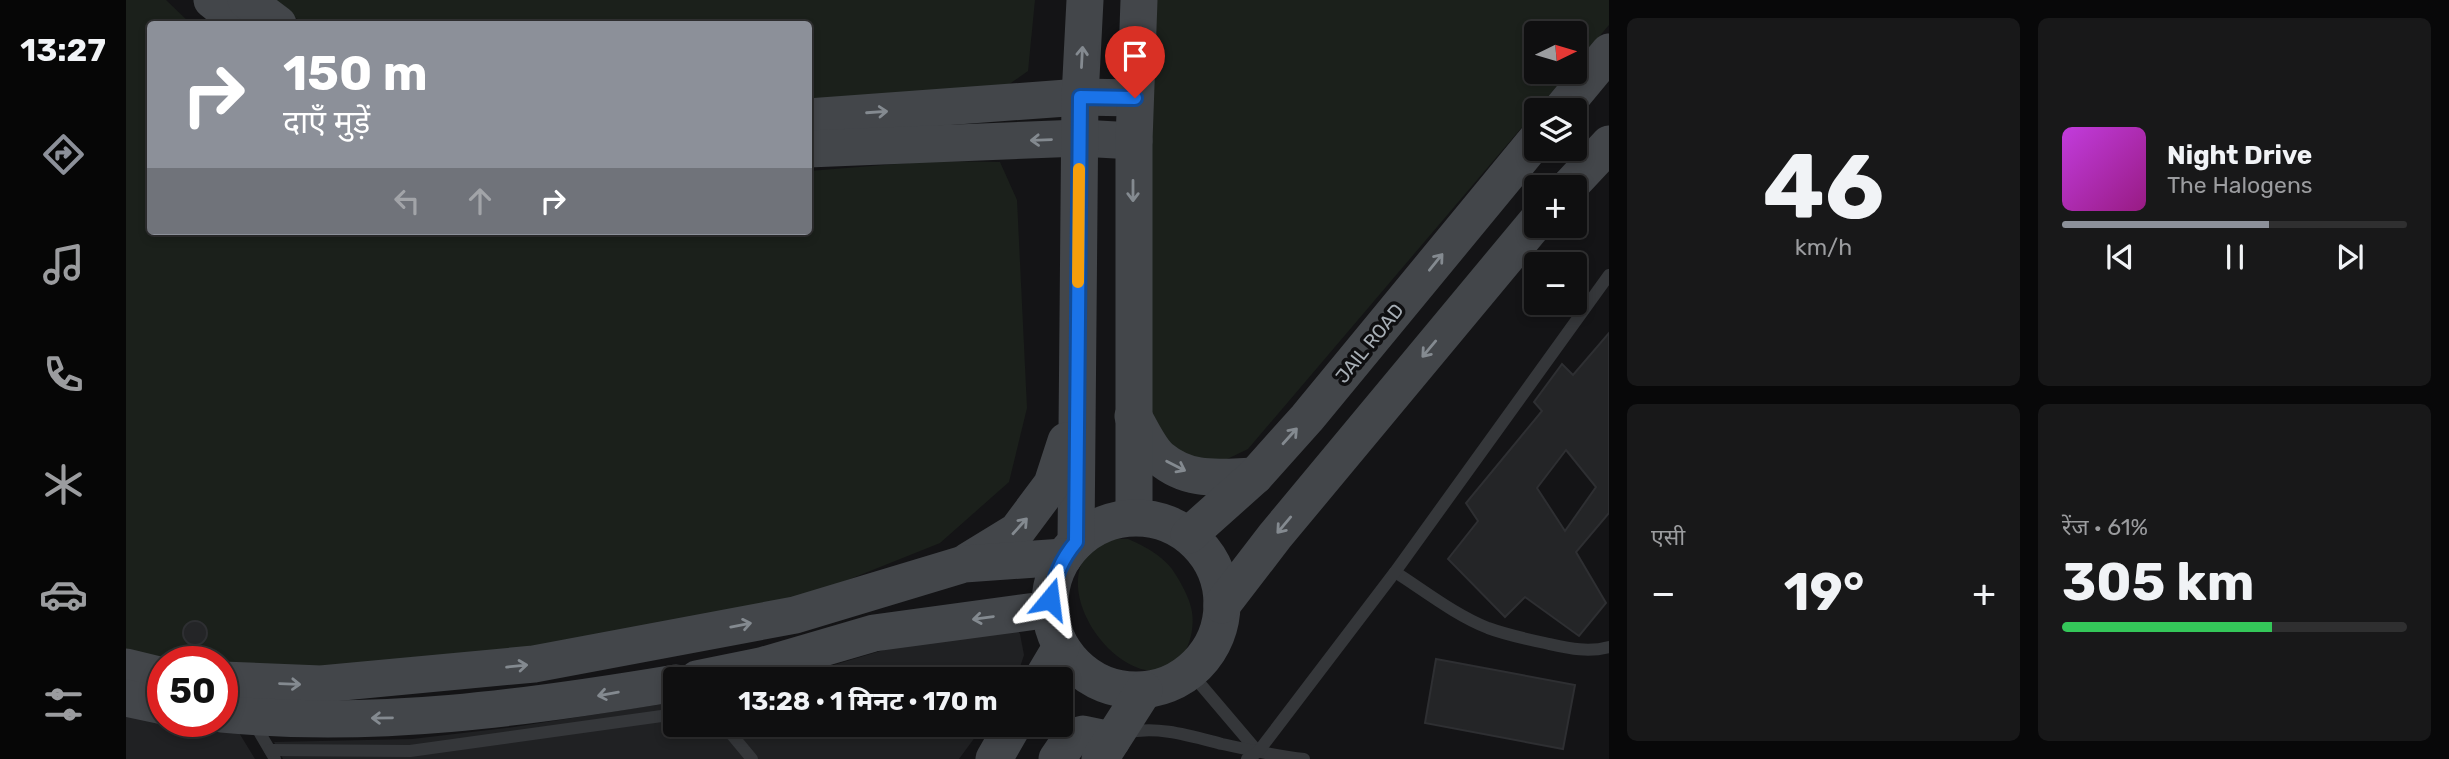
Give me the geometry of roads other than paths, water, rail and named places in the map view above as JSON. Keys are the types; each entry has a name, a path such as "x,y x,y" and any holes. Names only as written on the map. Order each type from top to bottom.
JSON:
{"main road":[{"path":"212,0 238,21"},
{"path":"246,0 274,21"},
{"path":"1070,550 1076,412 1080,97 1085,0"},
{"path":"1133,517 1134,141 1139,0"},
{"path":"1571,98 1609,52"},
{"path":"812,117 1080,97 1135,98"},
{"path":"812,149 1080,138 1134,141"},
{"path":"1580,175 1609,144"},
{"name":"JAIL ROAD","path":"1189,535 1255,476 1307,418 1524,155"},
{"path":"1222,605 1275,536 1524,236"},
{"path":"964,564 1017,531 1052,484 1076,412"},
{"path":"1133,416 1158,457 1172,465 1201,478 1255,476"},
{"path":"1133,517 1158,520 1189,535 1210,557 1222,590 1222,615 1202,660 1190,672 1168,685 1144,690 1119,689 1096,680 1079,669 1061,647 1052,624 1050,599 1055,575 1070,550 1091,530 1109,522 1133,517"},
{"path":"238,681 321,684 534,664 795,615 964,564 1070,550"},
{"path":"756,667 874,633 1051,609"},
{"path":"1049,667 1061,647"},
{"path":"126,667 147,672"},
{"path":"238,715 313,720 400,718 548,704 663,684"},
{"path":"1022,759 1083,743 1144,690"},
{"path":"126,698 147,703"},
{"path":"994,759 1007,737"}],"lane":[{"path":"1253,755 1395,572 1609,275"},
{"path":"1395,572 1458,613 1486,627 1572,649 1593,651 1609,647"},
{"path":"1190,672 1253,755"},
{"path":"238,716 272,754 410,751 663,717"},
{"path":"1083,743 1142,729 1176,733 1253,755 1304,759"},
{"path":"734,737 752,759"}]}
